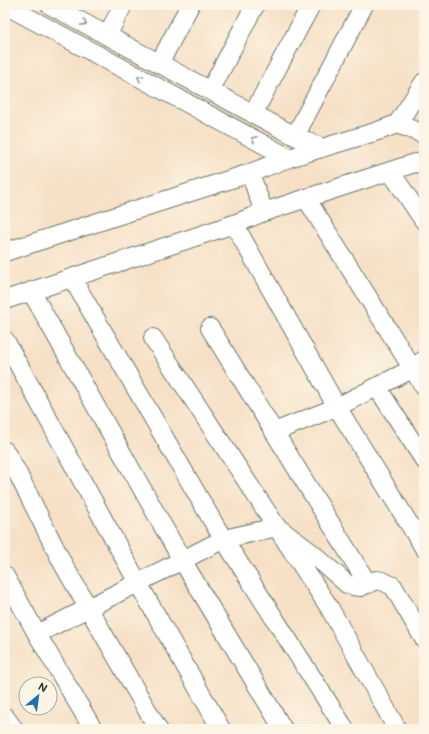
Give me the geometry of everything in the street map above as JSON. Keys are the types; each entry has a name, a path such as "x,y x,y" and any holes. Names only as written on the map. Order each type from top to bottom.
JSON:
{"street":[{"path":"5,5 289,158"},
{"path":"107,36 123,5"},
{"path":"159,64 190,5"},
{"path":"210,91 255,5"},
{"path":"253,114 311,5"},
{"path":"295,136 364,5"},
{"path":"58,7 159,64 295,136 322,148"},
{"path":"5,252 250,173 289,158 397,124 424,84"},
{"path":"397,124 424,134"},
{"path":"5,300 234,224 306,198 415,163 424,164"},
{"path":"390,171 424,222"},
{"path":"250,173 264,212"},
{"path":"306,198 418,364 424,387"},
{"path":"234,224 337,407 424,548"},
{"path":"72,278 224,539 345,729"},
{"path":"31,291 182,560 283,729"},
{"path":"210,328 368,584"},
{"path":"153,338 329,607 397,729"},
{"path":"5,340 138,583 221,729"},
{"path":"274,432 337,407 418,364"},
{"path":"377,387 424,460"},
{"path":"5,451 63,564 158,729"},
{"path":"36,634 224,539 277,528 314,554 347,584 360,587 376,580 393,586 424,639"},
{"path":"5,576 36,634 93,729"},
{"path":"5,717 14,729"}]}
